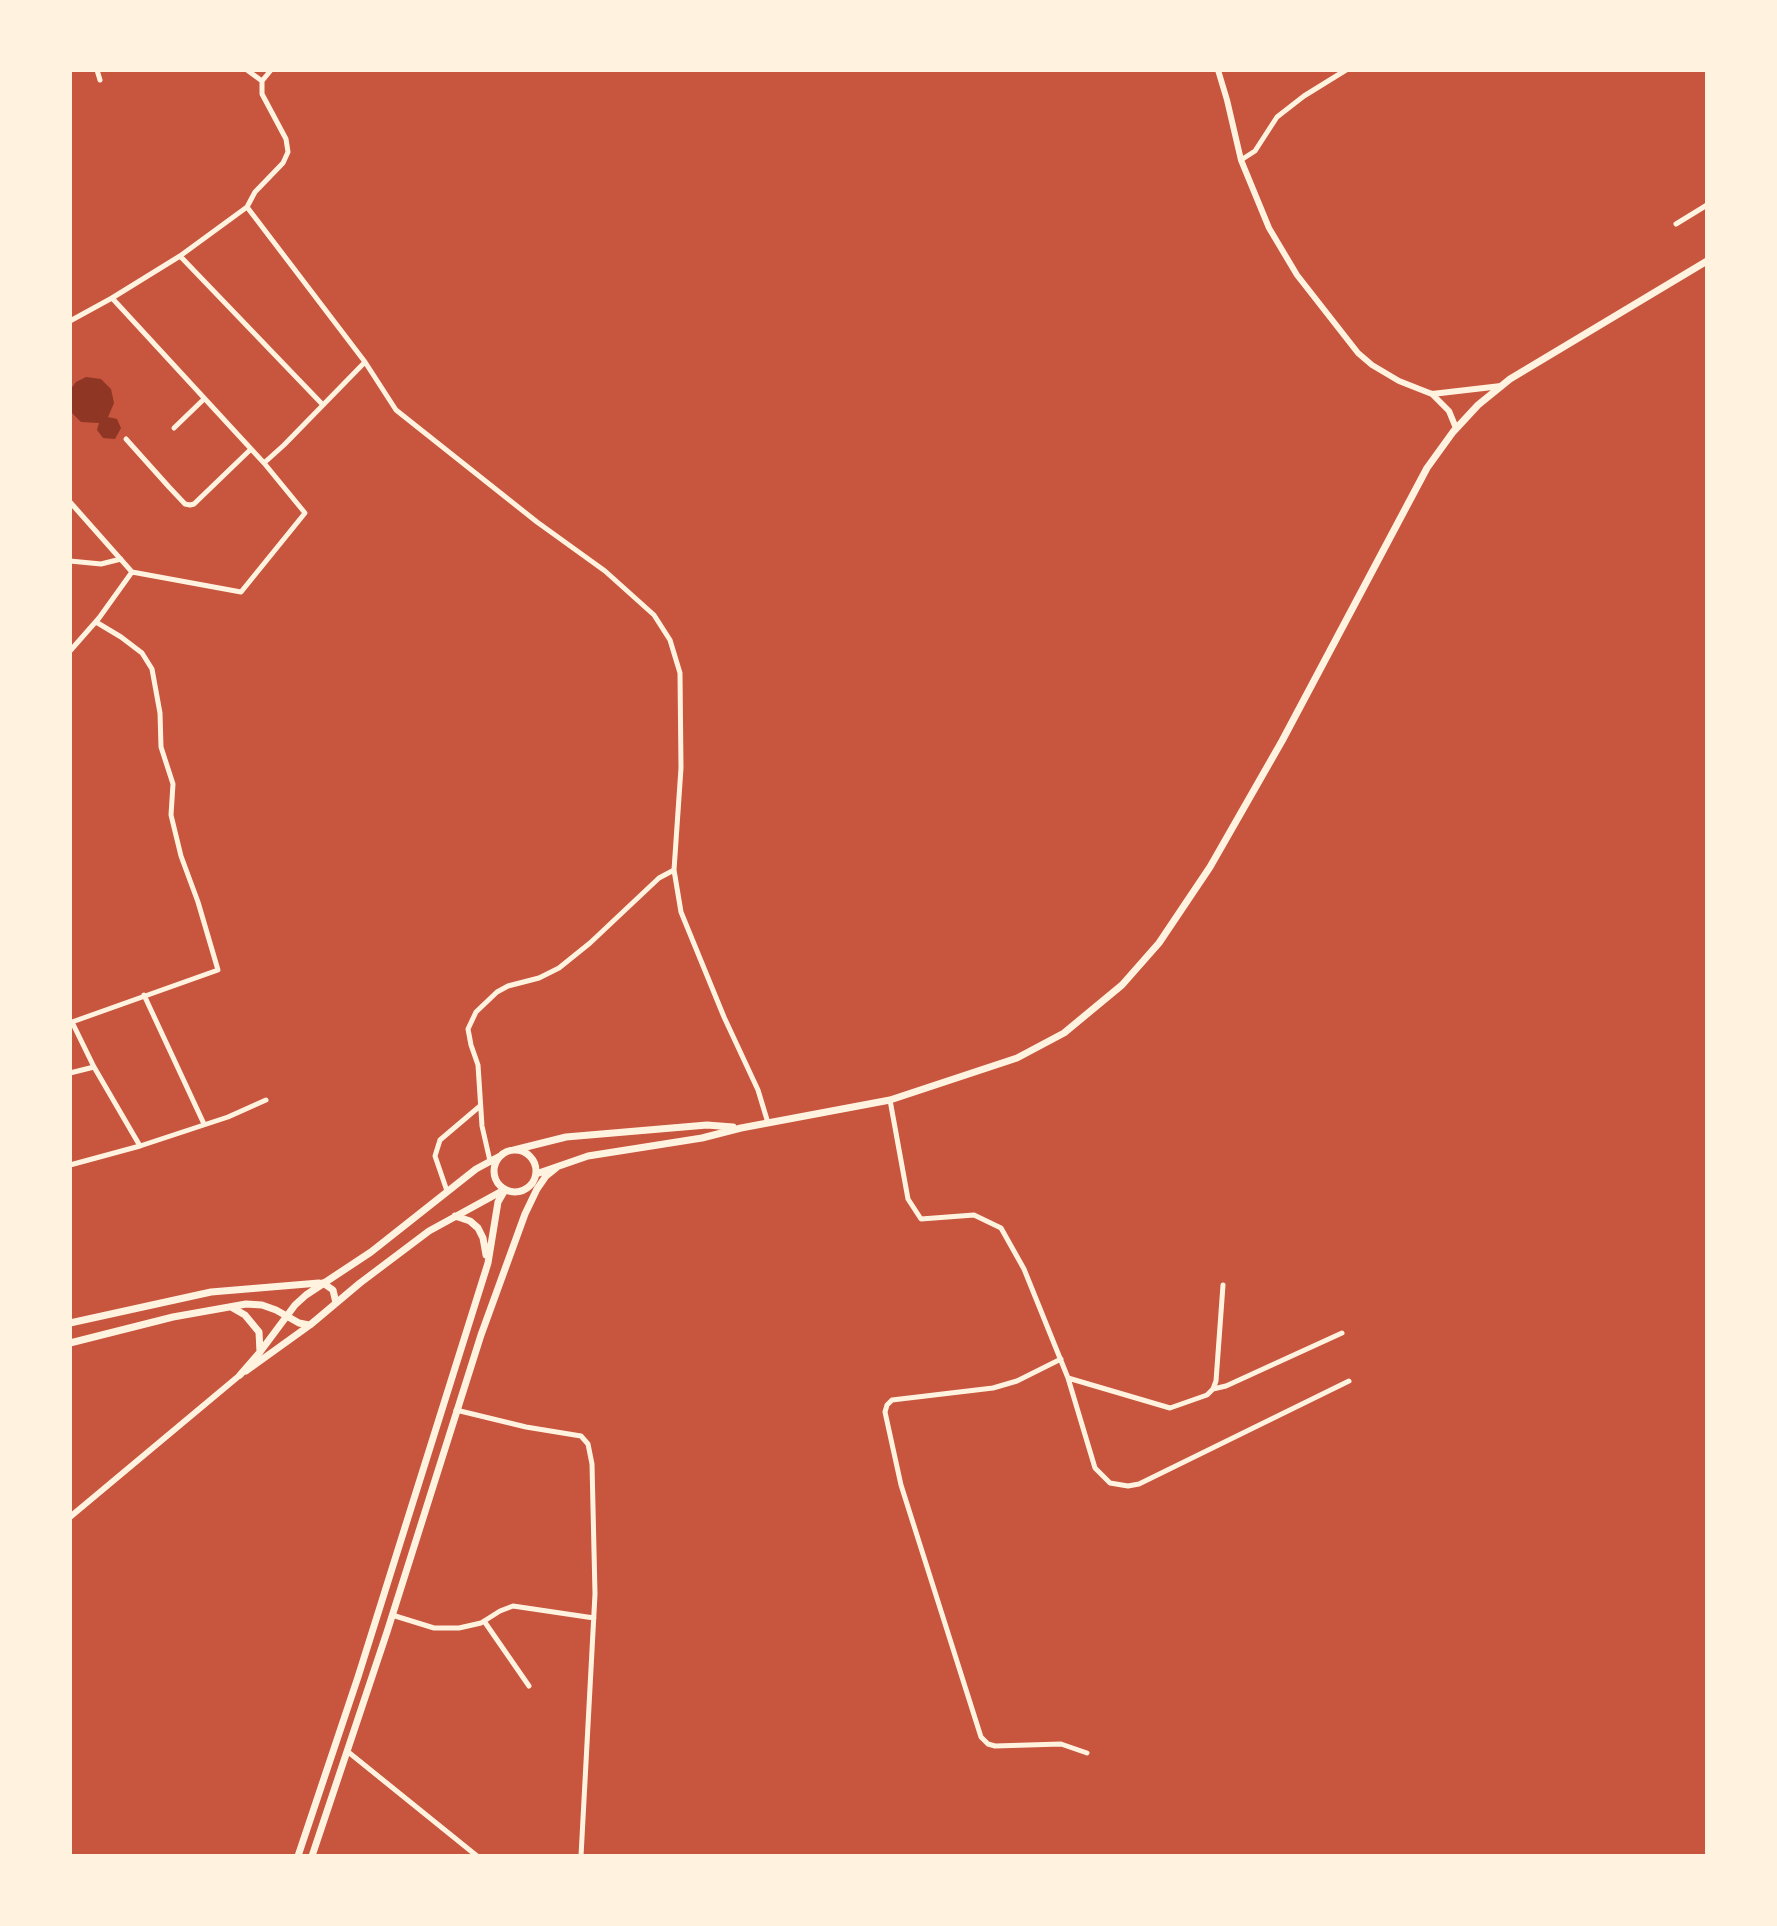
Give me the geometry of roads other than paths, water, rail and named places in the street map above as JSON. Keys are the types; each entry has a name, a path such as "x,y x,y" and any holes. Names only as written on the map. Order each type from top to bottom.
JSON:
{"main road":[{"path":"525,1214 527,1188 536,1174 562,1163 618,1150 702,1138 890,1100 1017,1058 1064,1033 1122,985 1159,943 1210,867 1282,741 1427,468 1457,428 1478,405 1528,368 1707,261"},
{"path":"240,1375 306,1294 371,1252 447,1191 502,1155 566,1138 707,1125 741,1128"},
{"path":"514,1150 530,1157 534,1162 536,1174"},
{"path":"502,1155 497,1160 494,1173 496,1180 505,1189 516,1192 527,1188"},
{"path":"312,1856 456,1410 525,1214 546,1176 562,1163"},
{"path":"240,1375 310,1325 429,1231 505,1189"},
{"path":"298,1856 358,1677 488,1263 498,1202 505,1189"},
{"path":"455,1216 470,1221 478,1228 488,1263"},
{"path":"70,1323 211,1292 323,1283 333,1290 336,1303"},
{"path":"70,1343 227,1306 262,1306 299,1323 310,1325"},
{"path":"227,1306 239,1310 259,1332 260,1352"}],"street":[{"path":"97,70 100,80"},
{"path":"247,70 262,81"},
{"path":"70,321 180,256 247,207 255,192 283,163 288,152 286,139 262,94 262,81 271,70"},
{"path":"1218,70 1241,160 1257,204 1278,246 1297,275 1340,332 1372,365 1399,381 1432,394 1449,411 1457,428"},
{"path":"1241,160 1255,151 1277,117 1304,96 1346,70"},
{"path":"1676,224 1707,205"},
{"path":"247,207 365,362 396,410 537,522 605,571 654,615 670,640 680,673 681,768 674,870 681,912 724,1017 758,1090 768,1123"},
{"path":"180,256 323,405"},
{"path":"70,502 132,572 241,592 305,513 264,463 112,298"},
{"path":"264,463 365,362"},
{"path":"1432,394 1503,385"},
{"path":"174,428 204,399"},
{"path":"126,439 185,504 190,505 251,449"},
{"path":"70,561 102,564 121,559"},
{"path":"71,648 96,622 132,572"},
{"path":"71,1023 218,970 181,856 171,815 173,784 161,747 160,713 152,669 142,653 96,622"},
{"path":"490,1161 481,1126 478,1065 468,1029 476,1012 497,992 508,986 539,978 558,968 590,943 659,878 674,870"},
{"path":"144,995 204,1124"},
{"path":"70,1014 71,1023 94,1067 140,1146"},
{"path":"70,1073 94,1067"},
{"path":"70,1165 140,1146 228,1117 266,1100"},
{"path":"890,1100 908,1199 920,1219 974,1215 1001,1228 1024,1269 1061,1359 1095,1468 1110,1483 1128,1486 1139,1484 1349,1381"},
{"path":"447,1191 435,1156 440,1140 480,1106"},
{"path":"1213,1389 1217,1371 1223,1285"},
{"path":"1068,1378 1170,1408 1207,1395 1213,1389 1226,1386 1342,1334"},
{"path":"1061,1359 1017,1381 993,1388 892,1400 885,1412 901,1485 981,1737 988,1744 996,1746 1061,1744 1087,1753"},
{"path":"70,1517 240,1375"},
{"path":"456,1410 526,1427 581,1436 588,1444 592,1464 594,1618 581,1856"},
{"path":"392,1615 434,1628 458,1629 484,1621 513,1606 594,1618"},
{"path":"484,1621 529,1686"},
{"path":"347,1751 477,1856"}]}
